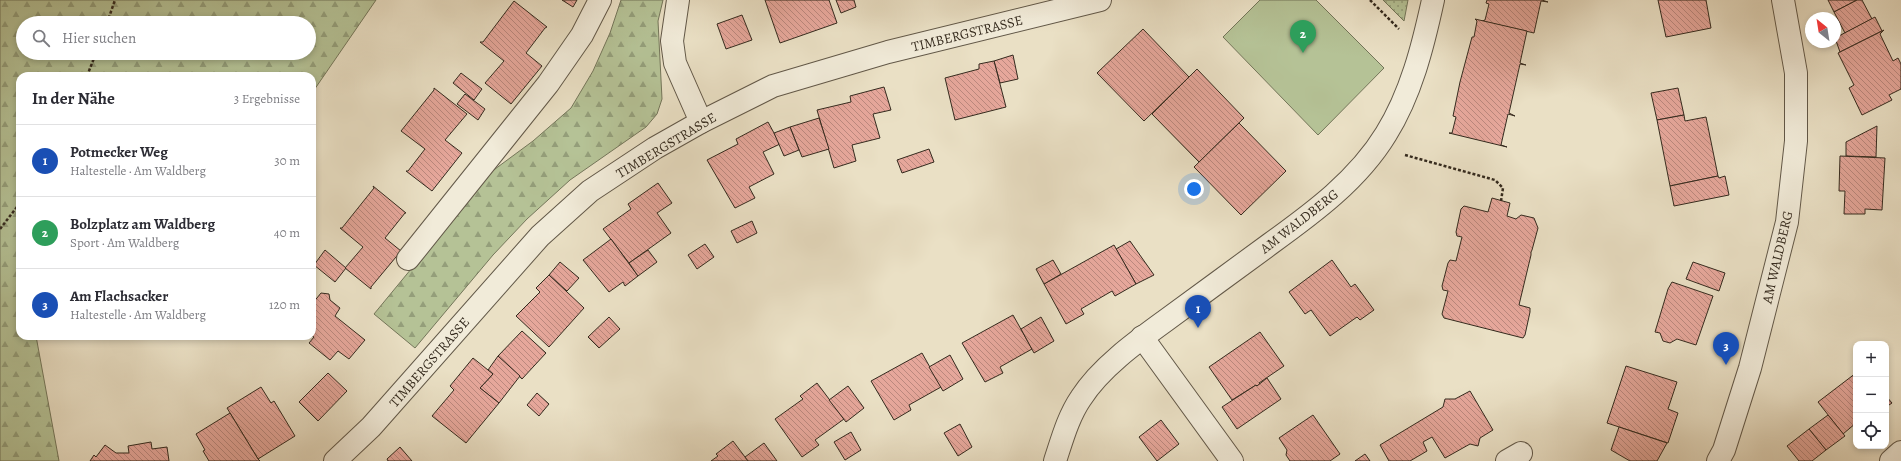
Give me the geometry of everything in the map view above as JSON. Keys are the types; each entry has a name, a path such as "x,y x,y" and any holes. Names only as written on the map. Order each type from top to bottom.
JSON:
{"street":[{"path":"408,259 548,84 582,35 600,0"},
{"path":"678,0 672,41 675,62 702,122"},
{"name":"TIMBERGSTRASSE","path":"335,461 371,428 540,236 590,191 655,148 773,86 888,52 1100,0"},
{"name":"AM WALDBERG","path":"1055,461 1068,422 1080,399 1094,381 1142,337 1319,208 1350,179 1387,134 1407,91 1421,50 1433,0"},
{"name":"AM WALDBERG","path":"1718,461 1724,450 1750,368 1787,222 1796,141 1796,73 1782,0"},
{"path":"1142,337 1232,461"},
{"path":"1891,461 1901,452"}],"path":[{"path":"109,16 115,0"},
{"path":"1370,0 1401,30"},
{"path":"89,72 93,60"},
{"path":"1404,155 1495,180 1503,188 1501,201"},
{"path":"0,229 16,209"}],"green space":[{"path":"0,0 376,0 316,87 316,72 16,72 16,340 37,340 59,461 0,461"},
{"path":"621,0 663,0 658,21 662,99 657,114 646,127 570,180 527,219 493,255 415,348 374,314 491,172 533,141 571,108 593,71 610,33"},
{"path":"1260,0 1316,0 1384,68 1318,135 1223,37"},
{"path":"1383,0 1408,0 1404,21"}],"building":[{"path":"562,0 577,0 573,7"},
{"path":"765,0 829,0 837,23 780,43"},
{"path":"836,0 854,0 856,7 841,13"},
{"path":"1487,0 1542,0 1548,2 1541,1 1534,33 1482,21 1485,20 1489,4 1486,3"},
{"path":"1658,0 1706,0 1711,28 1666,37"},
{"path":"1828,0 1857,0 1834,12"},
{"path":"1857,0 1862,0 1872,19 1845,33 1841,25 1841,12 1834,12"},
{"path":"514,1 547,27 526,53 542,66 511,104 485,83 504,61 480,42 483,42"},
{"path":"742,15 752,40 726,49 717,24"},
{"path":"1875,17 1882,31 1840,52 1839,48 1841,48 1841,35"},
{"path":"1475,19 1527,31 1520,63 1526,65 1520,64 1509,113 1515,116 1508,114 1501,145 1507,147 1449,133 1452,133 1456,117 1453,116 1460,82 1472,37 1474,37 1477,21"},
{"path":"1143,29 1189,77 1144,121 1097,73"},
{"path":"1884,30 1880,34 1893,61 1898,58 1901,64 1901,89 1889,95 1892,100 1862,115 1849,88 1854,85 1838,53"},
{"path":"1013,55 1018,79 1000,83 994,61"},
{"path":"994,61 1006,107 955,120 945,78 979,69 979,64"},
{"path":"1197,69 1244,118 1199,162 1152,114"},
{"path":"461,73 482,89 474,100 453,83"},
{"path":"884,87 891,110 873,114 880,138 852,145 856,161 834,168 817,110 851,102 850,96"},
{"path":"434,88 467,114 445,140 462,153 432,191 406,171 408,171 425,149 401,131 434,90"},
{"path":"1678,88 1684,115 1657,120 1651,93"},
{"path":"465,94 485,109 478,120 457,104"},
{"path":"1684,115 1685,121 1706,117 1718,176 1670,186 1657,120"},
{"path":"819,118 829,149 802,157 790,127"},
{"path":"768,122 780,144 763,152 774,174 749,187 755,198 735,208 707,160 738,144 736,139"},
{"path":"1239,123 1286,171 1241,215 1194,167"},
{"path":"1877,126 1876,157 1846,156 1846,142"},
{"path":"790,127 799,150 784,156 774,133"},
{"path":"929,149 934,162 902,173 897,160"},
{"path":"1840,156 1885,158 1882,210 1865,209 1865,214 1844,214 1845,191 1839,191"},
{"path":"1718,176 1719,178 1725,176 1729,195 1674,206 1670,186"},
{"path":"658,183 672,203 657,213 671,233 629,263 603,229 631,209 628,204"},
{"path":"373,186 406,213 385,238 401,251 371,287 371,289 345,268 363,247 340,228 342,228 374,188"},
{"path":"1492,198 1510,203 1507,216 1516,219 1521,215 1534,218 1538,228 1519,305 1530,308 1525,335 1523,338 1444,318 1442,314 1448,291 1443,290 1442,286 1448,263 1450,260 1456,261 1462,237 1457,236 1456,232 1461,209 1464,206 1488,212"},
{"path":"752,221 757,233 737,243 731,231"},
{"path":"611,239 638,276 625,286 623,282 609,292 583,260"},
{"path":"1130,241 1154,275 1136,284 1116,249"},
{"path":"705,244 714,257 697,269 688,255"},
{"path":"1114,245 1136,284 1115,296 1112,291 1081,309 1084,314 1066,324 1044,284"},
{"path":"325,250 346,268 335,282 316,267 316,262"},
{"path":"648,250 657,262 638,276 629,263"},
{"path":"1053,260 1061,274 1044,284 1036,269"},
{"path":"1332,260 1351,287 1355,284 1374,310 1360,320 1357,317 1330,336 1311,310 1305,314 1289,292"},
{"path":"560,262 579,278 567,291 549,275"},
{"path":"1693,262 1725,273 1719,291 1686,279"},
{"path":"549,275 584,308 549,347 516,316 540,292 536,288"},
{"path":"1672,282 1713,296 1696,345 1677,339 1670,343 1663,341 1660,333 1655,332 1668,289"},
{"path":"321,293 329,294 330,300 340,308 335,316 365,340 349,359 338,351 330,360 309,343 312,340 316,340 316,299"},
{"path":"1013,315 1032,349 1000,367 1003,373 985,382 962,343"},
{"path":"609,317 620,329 599,348 588,337"},
{"path":"1041,317 1054,341 1034,353 1021,329"},
{"path":"522,331 546,353 522,379 498,356"},
{"path":"1260,332 1284,366 1259,383 1260,384 1257,386 1256,385 1232,400 1209,367"},
{"path":"922,353 941,387 909,405 911,410 894,420 871,381"},
{"path":"950,355 963,379 943,391 929,367"},
{"path":"498,356 520,376 499,403 480,388 493,374 488,370"},
{"path":"473,358 493,374 480,388 499,403 466,443 432,416 454,390 450,386"},
{"path":"1626,366 1677,382 1668,409 1678,413 1668,443 1607,423"},
{"path":"328,373 347,391 318,421 299,402"},
{"path":"1853,375 1853,426 1843,434 1818,402"},
{"path":"1267,378 1281,399 1237,429 1222,407 1256,385 1257,386"},
{"path":"817,383 844,419 815,440 819,445 802,457 775,419 803,399 800,396"},
{"path":"848,386 864,408 846,422 829,400"},
{"path":"261,387 271,403 274,401 295,436 258,459 227,408"},
{"path":"1470,391 1493,430 1480,438 1478,446 1470,444 1445,458 1432,437 1423,442 1427,451 1410,461 1389,461 1380,445 1443,407 1445,399 1455,399"},
{"path":"537,393 549,404 539,416 527,405"},
{"path":"230,413 260,461 209,461 196,434"},
{"path":"1313,415 1340,454 1330,461 1290,461 1286,455 1287,450 1279,438"},
{"path":"1828,415 1845,436 1826,450 1809,429"},
{"path":"1161,420 1179,444 1157,461 1139,437"},
{"path":"960,424 972,447 958,456 944,433"},
{"path":"1619,427 1667,443 1657,461 1630,461 1611,450"},
{"path":"1809,429 1826,450 1812,461 1799,461 1787,446"},
{"path":"851,432 861,450 845,460 834,442"},
{"path":"733,441 748,461 711,461 718,456 716,454"},
{"path":"151,442 152,449 167,447 169,461 90,461 94,455 96,457 105,445 116,453 129,453 128,446"},
{"path":"764,443 777,461 748,461 745,457"},
{"path":"400,447 412,461 388,461 387,459"},
{"path":"1365,454 1370,461 1355,461"}],"place":[{"name":"Bolzplatz am Waldberg","path":"1303,53"},
{"name":"Potmecker Weg","path":"1198,328"},
{"name":"Am Flachsacker","path":"1726,365"}]}
